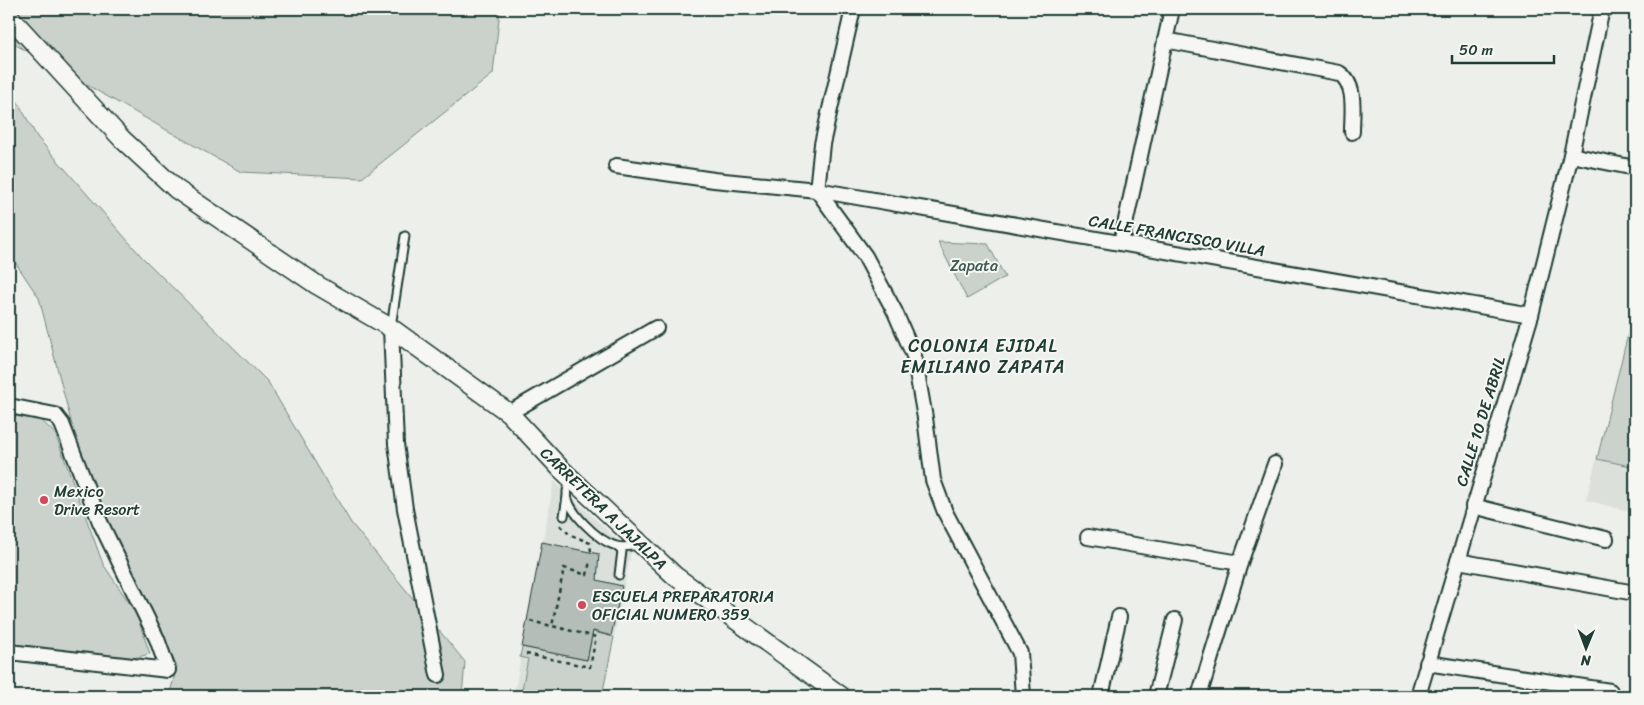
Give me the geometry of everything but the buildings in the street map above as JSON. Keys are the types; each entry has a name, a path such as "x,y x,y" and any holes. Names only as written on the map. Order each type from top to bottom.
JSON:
{"street":[{"path":"853,9 822,144 817,190 865,256 895,312 914,356 933,480 944,512 1020,653 1023,696"},
{"path":"1121,243 1172,9"},
{"name":"CALLE 10 DE ABRIL","path":"1418,696 1530,314 1571,155 1602,9"},
{"name":"CARRETERA A JAJALPA","path":"9,16 122,139 176,189 317,285 393,330 509,413 569,486 642,544 675,576 841,696"},
{"path":"1165,40 1339,73 1345,76 1351,90 1352,132"},
{"path":"1571,155 1635,168"},
{"name":"CALLE FRANCISCO VILLA","path":"616,166 714,180 817,190 1530,314"},
{"path":"509,413 656,328"},
{"path":"393,330 397,453 405,509 438,674"},
{"path":"9,406 55,415 62,424 100,522 157,640 168,670 9,652"},
{"path":"1199,696 1240,562 1275,464"},
{"path":"1473,506 1606,538"},
{"path":"1088,537 1240,562"},
{"path":"1458,561 1635,593"},
{"path":"1101,696 1119,617"},
{"path":"1156,696 1175,620"},
{"path":"1428,663 1610,691"}],"lane":[{"path":"393,330 405,236"},
{"path":"564,516 569,486"},
{"path":"569,486 572,508 585,525 598,536 622,551 619,575"},
{"path":"616,546 642,544"}],"path":[{"path":"552,626 564,568 587,575 590,561"},
{"path":"526,654 590,667 596,637 530,621"}],"shaded area":[{"path":"1635,308 1635,513 1586,500"},
{"name":"ESCUELA PREPARATORIA OFICIAL NUMERO 359","path":"554,481 631,552 602,696 514,695"}],"green space":[{"path":"9,9 500,9 493,74 362,178 241,172 9,41"},
{"path":"9,86 37,137 142,257 268,382 351,523 465,662 462,696 169,696 177,667 86,479 39,298 9,253"},
{"name":"Zapata","path":"938,242 988,244 1005,277 967,299"},
{"path":"1635,306 1635,467 1597,459"},
{"name":"Mexico Drive Resort","path":"9,412 36,418 56,436 103,564 136,613 150,654 134,658 9,645"},
{"path":"528,616 614,637 602,696 559,696 522,689 528,659 520,657 522,647 587,660 591,641 526,627"}],"place":[{"name":"Mexico Drive Resort","path":"44,500"},
{"name":"ESCUELA PREPARATORIA OFICIAL NUMERO 359","path":"582,605"}],"district":[{"name":"COLONIA EJIDAL EMILIANO ZAPATA","path":"983,356"}]}
